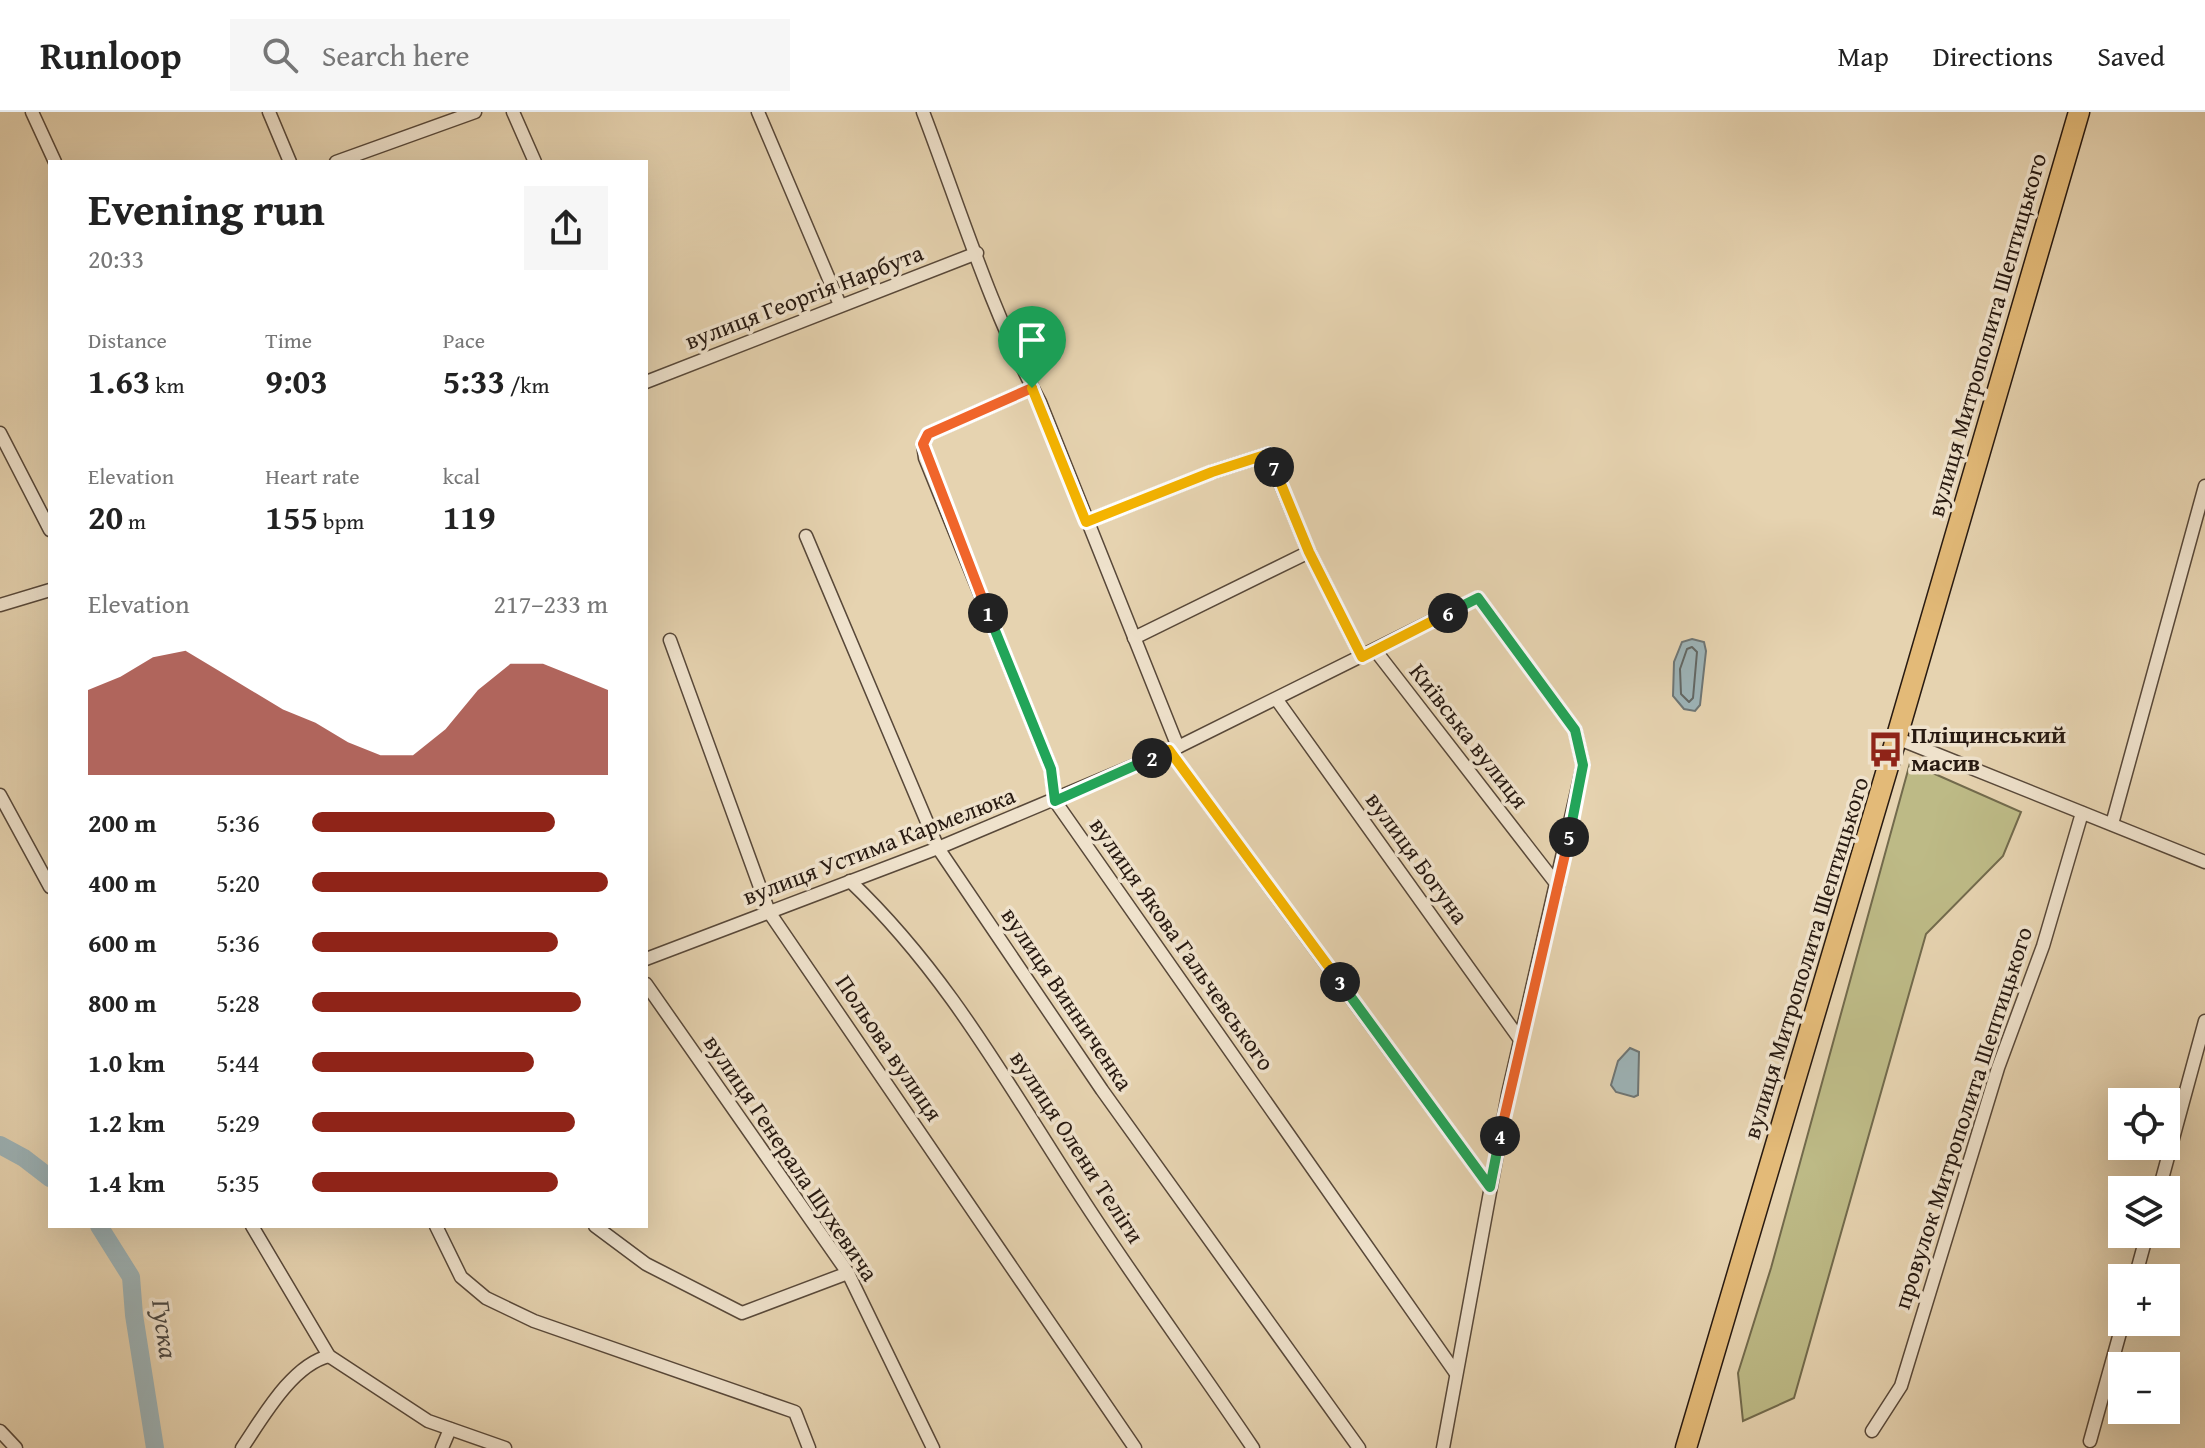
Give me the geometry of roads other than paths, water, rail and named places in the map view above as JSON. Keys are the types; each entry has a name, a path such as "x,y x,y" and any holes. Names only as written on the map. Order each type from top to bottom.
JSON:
{"main road":[{"name":"вулиця Митрополита Шептицького","path":"1686,1448 1899,739 1992,404 2079,112"}],"street":[{"path":"32,112 54,160"},
{"path":"269,112 289,160"},
{"path":"342,160 475,112"},
{"path":"513,112 534,160"},
{"path":"758,112 840,305"},
{"path":"923,112 1134,638 1174,749 1490,1187"},
{"name":"вулиця Георгія Нарбута","path":"648,381 977,253"},
{"name":"вулиця Якова Гальчевського","path":"1032,388 928,434 923,444 1051,769 1055,801 1455,1372"},
{"path":"0,433 48,526"},
{"path":"1086,522 1212,472 1268,454 1309,552 1362,657"},
{"path":"2112,824 2205,486"},
{"name":"вулиця Винниченка","path":"806,536 938,848 1102,1090 1359,1448"},
{"path":"1134,638 1309,552"},
{"path":"0,605 48,591"},
{"name":"вулиця Устима Кармелюка","path":"648,958 1055,801 1277,700 1478,598 1575,730 1583,765 1558,886"},
{"name":"Польова вулиця","path":"670,640 769,912 1135,1448"},
{"name":"Київська вулиця","path":"1375,650 1558,886"},
{"name":"вулиця Богуна","path":"1277,700 1521,1041"},
{"path":"1899,739 2205,862"},
{"path":"0,795 48,883"},
{"name":"провулок Митрополита Шептицького","path":"1872,1431 1901,1386 1998,1068 2043,946 2082,813"},
{"name":"вулиця Олени Теліги","path":"850,881 897,925 961,1009 1086,1206 1253,1448"},
{"path":"1443,1448 1490,1187 1558,886"},
{"name":"вулиця Генерала Шухевича","path":"648,987 848,1273 933,1448"},
{"path":"2163,1176 2205,1021"},
{"path":"253,1228 329,1356 428,1421 505,1448"},
{"path":"437,1228 461,1277 486,1298 534,1321 795,1412 809,1448"},
{"path":"598,1228 646,1264 742,1313 848,1273"},
{"path":"2090,1441 2119,1336"},
{"path":"242,1448 312,1360 329,1356"},
{"path":"442,1448 450,1429"},
{"path":"0,1431 16,1448"}],"water":[{"path":"1692,639 1704,642 1706,651 1700,705 1695,711 1684,709 1673,696 1674,662 1682,642"},
{"path":"1630,1048 1639,1052 1638,1095 1634,1097 1616,1092 1611,1085 1618,1061"}],"waterway":[{"name":"Гуска","path":"0,1145 48,1176"},
{"name":"Гуска","path":"100,1228 131,1277 155,1448"}],"place":[{"name":"Пліщинський масив","path":"1885,749"}]}
